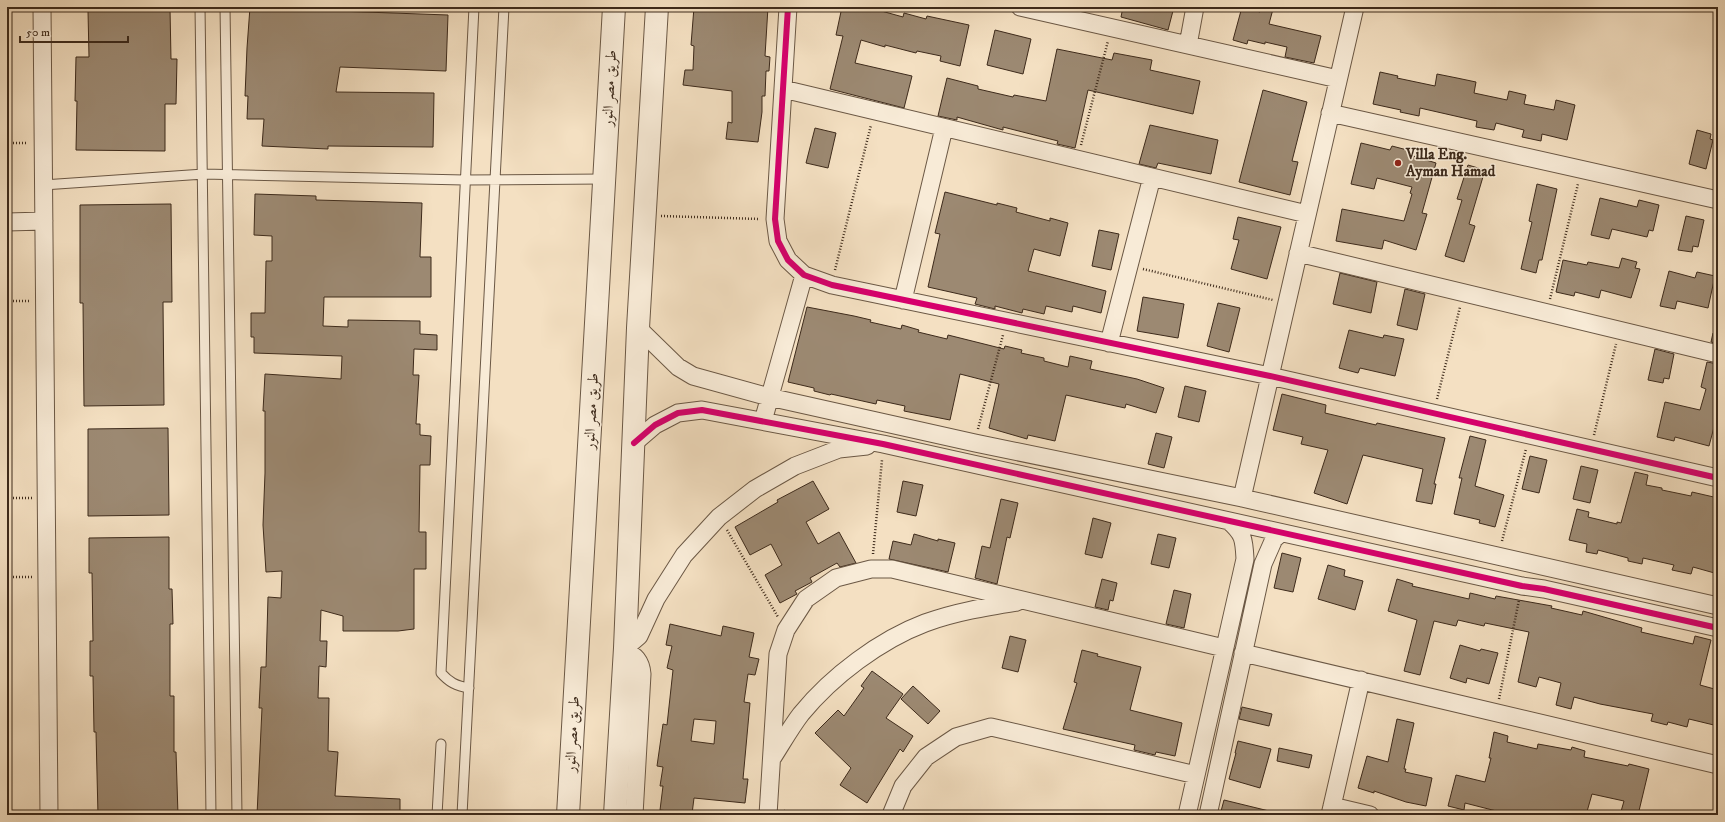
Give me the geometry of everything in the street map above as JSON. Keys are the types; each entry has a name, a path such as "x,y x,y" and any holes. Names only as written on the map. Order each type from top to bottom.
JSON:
{"street":[{"path":"42,7 49,815"},
{"name":"طريق مصر النور","path":"568,815 614,7"},
{"path":"615,815 625,650 638,328 657,7"},
{"path":"788,7 775,219 778,241 788,260 804,275 832,285 1270,376 1718,478"},
{"path":"1020,7 1338,79"},
{"path":"1188,45 1195,7"},
{"path":"1242,498 1355,7"},
{"path":"783,89 1307,214"},
{"path":"1330,113 1718,200"},
{"path":"903,300 944,128"},
{"path":"1109,343 1152,177"},
{"path":"7,222 44,221"},
{"path":"1298,253 1718,354"},
{"path":"763,421 804,275"},
{"path":"638,328 678,367 693,376 769,397 975,443 1242,498 1718,606"},
{"path":"634,443 654,425 678,413 702,410 883,444 1007,470 1281,533 1718,628"},
{"path":"625,650 638,636 656,599 684,555 719,517 755,489 795,466 839,449 883,444"},
{"path":"1007,470 1011,450"},
{"path":"1187,815 1245,559 1244,545 1240,531 1229,521"},
{"path":"1208,815 1263,564 1274,539 1281,533"},
{"path":"1544,589 1548,567"},
{"path":"769,812 778,654 786,630 806,600 836,578 871,569 892,569 1224,648"},
{"path":"772,757 806,709 837,677 879,646 925,623 974,608 1026,601"},
{"path":"625,650 636,657 642,668 634,815"},
{"path":"1243,653 1718,765"},
{"path":"1361,680 1331,811 1370,815"},
{"path":"891,815 903,786 926,757 956,737 991,727 1196,775"}],"lane":[{"path":"200,7 204,174 211,815"},
{"path":"225,7 237,815"},
{"path":"468,688 458,686 448,681 441,673 464,180 474,7"},
{"path":"462,815 504,7"},
{"path":"44,185 204,174 464,180 604,179"},
{"path":"437,815 441,744"}],"path":[{"path":"1078,160 1112,27"},
{"path":"832,285 874,111"},
{"path":"7,143 43,143"},
{"path":"1546,313 1582,170"},
{"path":"645,215 775,219"},
{"path":"1129,266 1287,303"},
{"path":"1433,413 1463,293"},
{"path":"7,301 44,300"},
{"path":"975,443 1006,321"},
{"path":"1591,449 1619,330"},
{"path":"1498,557 1530,435"},
{"path":"871,569 883,444"},
{"path":"7,498 46,497"},
{"path":"719,517 786,630"},
{"path":"7,577 47,577"},
{"path":"1496,712 1522,586"},
{"path":"769,812 831,815"}],"building":[{"path":"250,7 314,7 337,9 337,11 448,15 446,71 340,67 336,92 434,93 433,147 328,146 328,149 262,146 264,119 247,119 248,96 245,96"},
{"path":"694,7 768,7 765,56 770,57 769,71 766,71 765,96 762,96 762,112 758,142 726,139 728,122 732,123 732,91 683,85 685,70 693,70 694,46 691,45"},
{"path":"842,7 867,7 903,17 904,13 926,19 927,16 969,25 960,66 940,61 941,56 917,51 916,53 885,45 885,47 861,40 855,63 912,76 904,108 830,89 843,36 836,35"},
{"path":"1123,7 1174,7 1168,30 1121,17"},
{"path":"1242,7 1260,12 1261,7 1273,9 1269,24 1321,36 1314,63 1285,57 1287,47 1248,40 1247,44 1233,40"},
{"path":"170,9 171,59 177,59 176,104 165,104 165,151 76,150 76,57 89,57 88,11"},
{"path":"995,30 1031,39 1023,74 987,65"},
{"path":"1057,49 1112,60 1114,53 1152,60 1150,70 1200,81 1193,114 1088,90 1075,148 1057,144 1058,141 1003,127 1003,130 957,117 957,120 938,116 947,78 978,86 978,89 1013,97 1014,95 1046,101"},
{"path":"1380,72 1398,76 1397,78 1435,86 1437,74 1476,82 1474,93 1507,100 1509,91 1526,95 1524,104 1554,110 1556,100 1575,105 1567,140 1542,134 1541,141 1522,137 1524,130 1496,123 1494,130 1476,127 1477,121 1420,108 1419,116 1400,112 1401,110 1373,104"},
{"path":"1263,90 1307,102 1292,161 1298,162 1290,195 1239,182"},
{"path":"1150,125 1218,140 1211,174 1158,163 1156,168 1139,164"},
{"path":"815,128 836,133 828,168 806,163"},
{"path":"1697,130 1711,134 1710,139 1713,140 1706,169 1689,164"},
{"path":"1361,143 1390,150 1392,146 1411,151 1410,155 1436,163 1422,213 1427,214 1416,250 1384,240 1382,249 1336,241 1342,209 1404,221 1412,194 1410,193 1412,187 1377,178 1374,189 1351,184"},
{"path":"1468,165 1485,170 1469,224 1475,226 1464,262 1445,256 1462,200 1457,199"},
{"path":"1537,184 1557,189 1542,260 1539,260 1536,273 1521,269 1532,222 1529,221"},
{"path":"945,192 997,205 997,203 1017,208 1016,212 1050,221 1050,218 1068,223 1060,256 1034,249 1028,271 1106,291 1101,313 1073,306 1072,312 1046,306 1044,314 1023,309 1022,313 995,306 995,309 975,304 977,298 928,287 940,234 935,233"},
{"path":"255,194 316,196 316,200 422,203 420,257 431,257 431,297 324,297 323,326 348,327 348,320 420,321 420,334 437,335 437,350 414,349 413,375 419,375 416,424 420,424 420,435 431,436 430,465 420,465 419,532 426,532 426,569 414,569 414,629 398,631 343,631 343,616 321,610 320,641 327,641 326,667 319,666 318,698 329,698 328,751 338,752 335,796 400,799 400,815 257,815 262,708 259,708 261,667 266,667 268,597 281,598 282,571 266,572 263,525 265,411 263,411 265,374 341,379 342,356 254,353 254,337 251,337 251,313 265,313 266,261 272,261 272,236 254,235"},
{"path":"1600,198 1637,207 1639,200 1659,205 1653,231 1649,230 1647,237 1612,229 1609,239 1591,235"},
{"path":"171,204 172,302 163,302 164,405 84,406 83,303 80,303 80,205"},
{"path":"1686,216 1704,220 1698,247 1693,246 1692,252 1678,250"},
{"path":"1238,217 1281,227 1267,279 1231,269 1239,240 1233,239"},
{"path":"1099,230 1119,234 1111,270 1092,266"},
{"path":"1622,258 1637,262 1635,268 1640,269 1631,298 1601,290 1599,298 1575,292 1574,296 1556,292 1563,260 1587,265 1588,262 1619,268"},
{"path":"1669,271 1695,278 1697,272 1715,276 1708,308 1677,301 1675,309 1660,306"},
{"path":"1340,273 1377,282 1371,313 1333,304"},
{"path":"1405,289 1425,294 1417,330 1397,325"},
{"path":"1143,297 1184,304 1178,338 1137,331"},
{"path":"1218,303 1240,308 1229,352 1207,346"},
{"path":"807,307 854,316 871,320 870,322 901,329 902,325 919,330 918,332 947,339 948,335 1004,349 1005,346 1022,350 1021,353 1044,358 1044,361 1068,367 1070,356 1092,361 1090,369 1137,379 1164,388 1156,413 1126,404 1125,408 1066,395 1055,441 1028,435 1027,439 989,428 999,384 960,374 950,420 904,411 905,406 877,400 876,404 830,395 814,391 814,388 788,382"},
{"path":"1349,330 1383,338 1384,335 1404,339 1395,376 1360,368 1358,373 1339,368"},
{"path":"1713,333 1718,334 1718,344 1711,342"},
{"path":"1655,349 1674,354 1669,379 1664,378 1663,383 1648,380"},
{"path":"1707,362 1718,364 1718,401 1714,415 1717,416 1709,446 1675,437 1674,441 1657,437 1665,402 1700,410 1706,389 1701,387"},
{"path":"1185,386 1206,391 1199,422 1178,417"},
{"path":"1282,394 1326,405 1325,413 1376,425 1377,423 1445,438 1434,484 1436,484 1432,504 1416,501 1423,469 1363,455 1347,504 1314,493 1328,450 1301,444 1303,437 1273,430"},
{"path":"168,428 169,515 88,516 88,429"},
{"path":"1156,433 1172,437 1164,468 1148,464"},
{"path":"1470,436 1486,440 1475,486 1504,495 1495,527 1479,523 1480,520 1454,514 1462,478 1459,478"},
{"path":"1530,456 1547,460 1539,493 1522,489"},
{"path":"1581,466 1598,470 1590,503 1573,499"},
{"path":"1635,472 1648,475 1646,485 1691,496 1692,492 1718,498 1718,574 1693,567 1691,574 1672,570 1674,565 1643,558 1642,564 1628,561 1628,558 1598,550 1597,554 1586,552 1587,544 1569,540 1577,509 1589,512 1588,517 1617,524 1617,522 1621,523"},
{"path":"813,481 829,509 806,522 818,544 839,532 856,563 840,567 837,563 810,578 812,582 795,591 797,594 780,603 765,575 782,565 771,544 750,555 735,527 778,502 777,500"},
{"path":"903,481 923,485 916,516 897,512"},
{"path":"1001,499 1018,503 1010,538 1007,537 997,584 975,578 982,546 990,548"},
{"path":"1093,518 1111,523 1102,558 1085,554"},
{"path":"914,534 938,541 938,539 955,543 948,572 889,559 893,541 911,545"},
{"path":"1158,534 1176,538 1169,568 1151,564"},
{"path":"169,537 169,589 172,589 173,624 170,624 170,696 174,696 174,752 176,752 178,815 98,815 93,676 90,676 90,641 93,641 92,573 89,573 89,538"},
{"path":"1282,553 1301,558 1293,592 1274,588"},
{"path":"1328,565 1345,570 1344,576 1363,581 1355,610 1318,599"},
{"path":"1102,579 1117,583 1113,601 1110,600 1108,610 1095,607"},
{"path":"1397,579 1413,584 1412,586 1469,599 1470,593 1495,599 1496,596 1552,606 1551,608 1582,615 1583,611 1642,628 1641,632 1693,644 1695,636 1711,640 1700,685 1718,690 1718,726 1689,719 1687,727 1668,722 1667,725 1651,721 1653,714 1600,704 1574,697 1571,709 1556,705 1561,683 1539,677 1536,687 1518,682 1529,632 1485,623 1484,626 1458,620 1456,626 1434,621 1420,675 1404,671 1417,620 1388,611"},
{"path":"1174,590 1191,594 1184,628 1166,624"},
{"path":"670,624 721,636 723,626 754,633 749,657 759,659 755,675 748,674 744,702 750,703 743,779 748,779 745,803 694,798 692,814 660,810 663,786 660,786 663,767 657,766 663,724 667,725 673,670 667,668 672,646 666,645","holes":["694,719 716,721 714,744 691,741"]},
{"path":"1010,636 1026,640 1018,672 1002,668"},
{"path":"1460,645 1480,651 1481,649 1498,653 1489,684 1467,678 1466,683 1450,678"},
{"path":"1082,650 1098,654 1097,656 1141,667 1130,710 1182,723 1175,756 1156,752 1155,755 1134,750 1135,745 1063,729 1077,683 1074,682"},
{"path":"872,671 903,694 886,718 913,736 903,752 900,749 867,803 840,785 851,768 815,733 838,710 844,716 864,688 861,686"},
{"path":"913,686 940,711 928,724 901,699"},
{"path":"1242,707 1272,714 1269,726 1239,719"},
{"path":"1397,719 1414,723 1404,769 1406,769 1405,772 1432,778 1426,806 1406,802 1374,791 1374,793 1358,788 1367,756 1388,762"},
{"path":"1494,732 1508,736 1507,742 1537,749 1538,744 1571,750 1572,747 1585,751 1584,757 1628,766 1629,764 1649,769 1638,815 1620,815 1624,801 1592,794 1586,815 1512,815 1465,803 1464,810 1448,806 1456,775 1485,782 1491,758 1489,758"},
{"path":"1238,741 1271,749 1260,788 1229,779"},
{"path":"1279,748 1312,755 1309,768 1277,761"},
{"path":"1224,800 1269,811 1269,815 1220,815"}],"cycle path":[{"path":"788,7 775,219 778,241 788,260 804,275 832,285 1270,376 1718,478"},
{"path":"634,443 655,425 678,413 702,410 883,444 1718,628"}],"place":[{"name":"Villa Eng. Ayman Hamad","path":"1398,163"}]}
